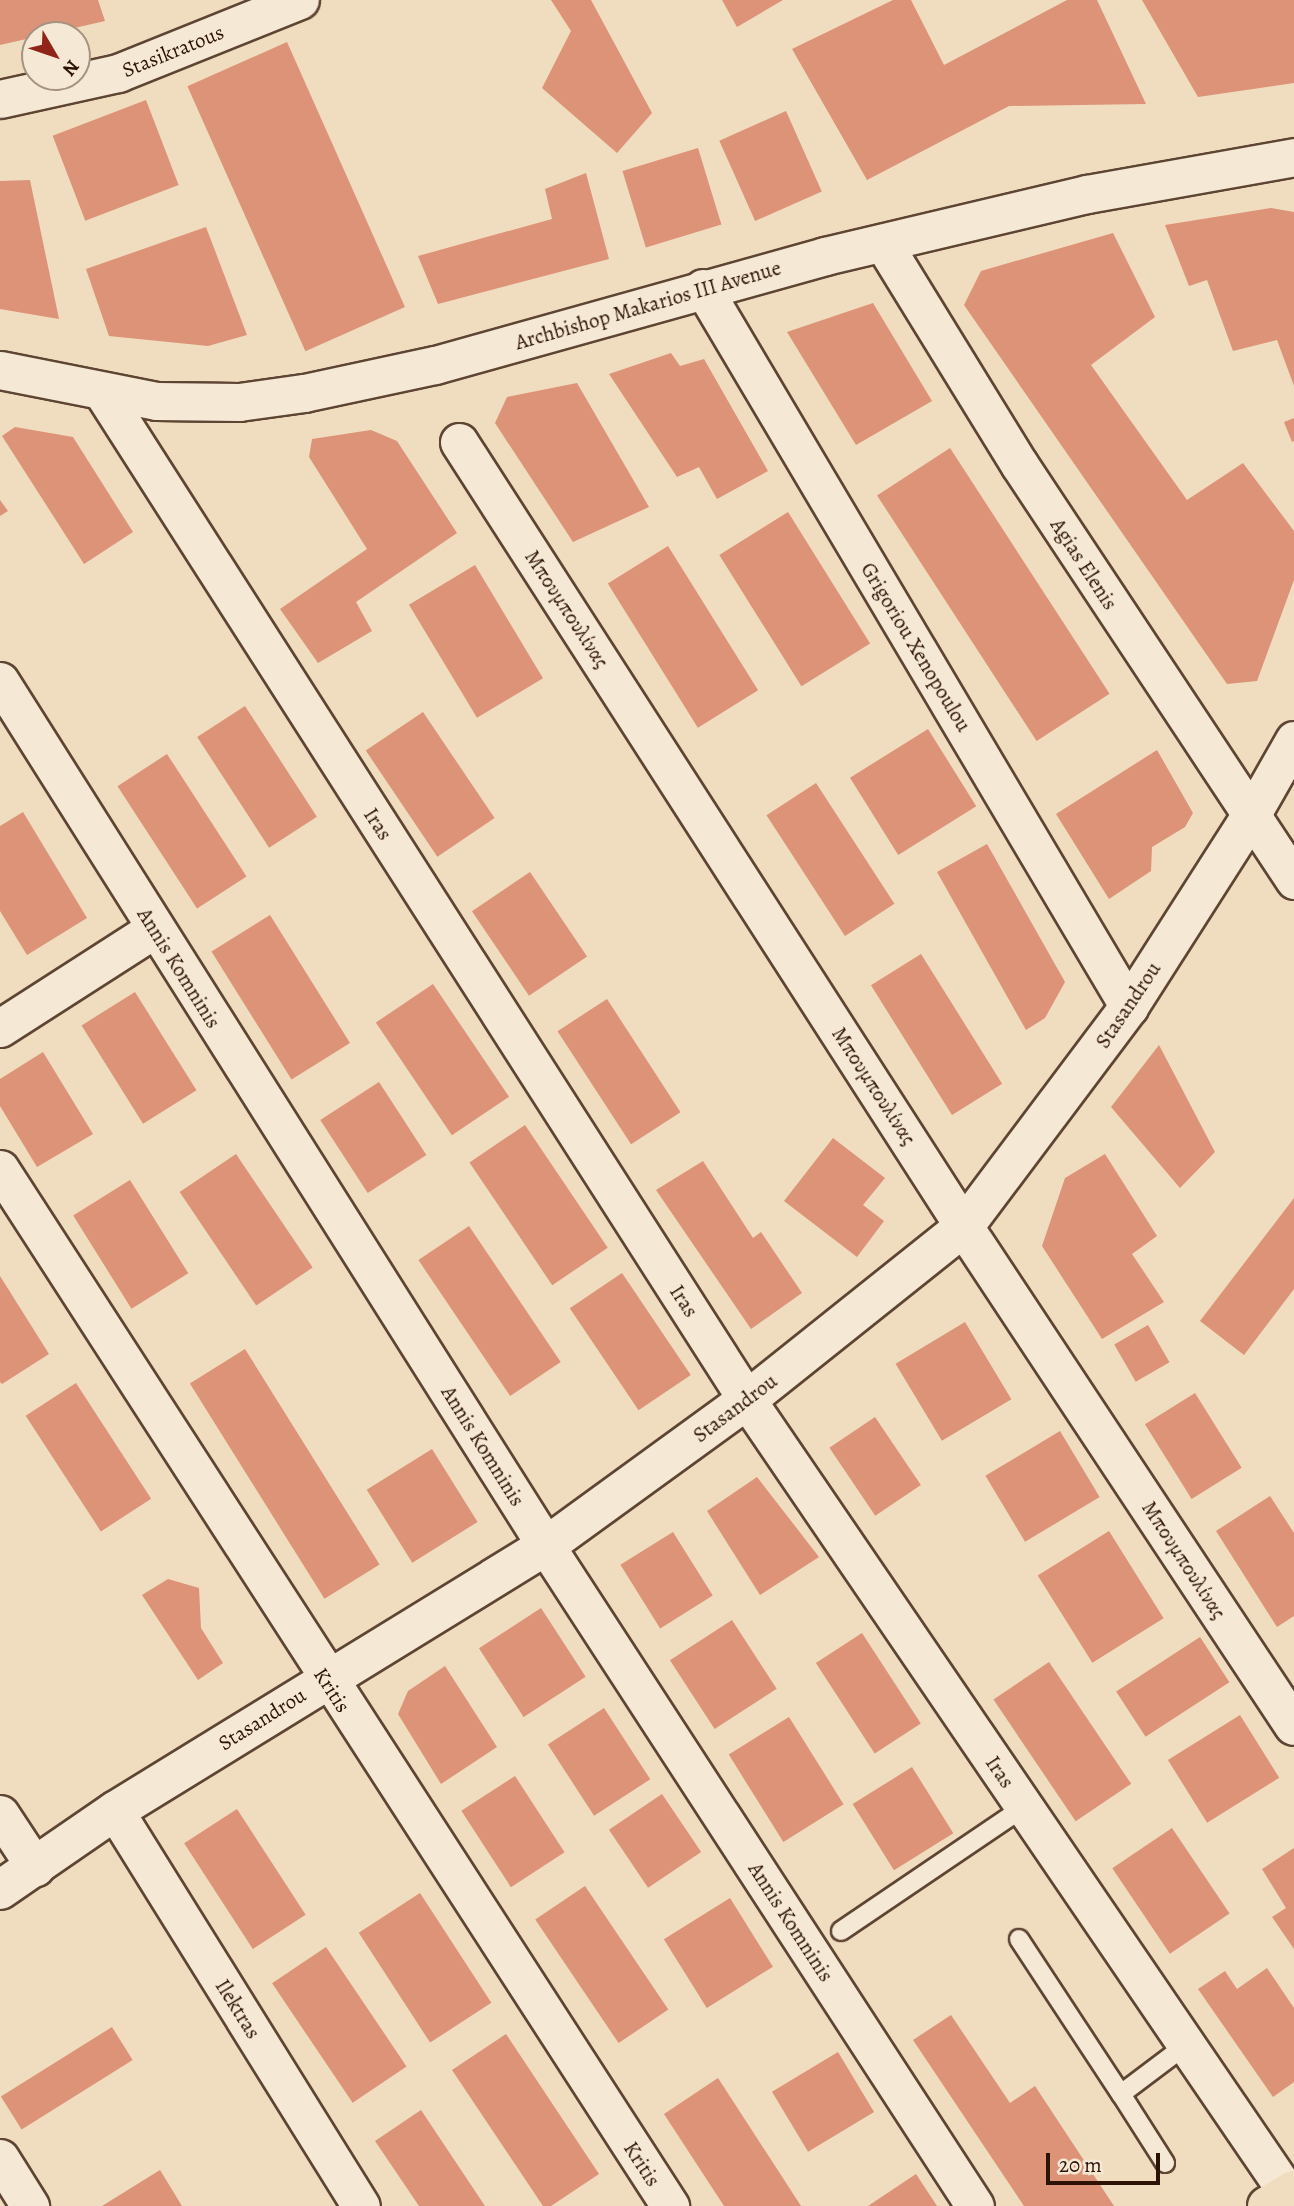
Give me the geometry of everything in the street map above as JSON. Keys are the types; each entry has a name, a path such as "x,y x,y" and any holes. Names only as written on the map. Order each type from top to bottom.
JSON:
{"street":[{"name":"Stasikratous","path":"0,99 118,73 300,0"},
{"name":"Archbishop Makarios III Avenue","path":"0,370 110,405 201,403 304,393 435,365 703,288 1087,194 1294,156"},
{"name":"Agias Elenis","path":"883,243 1249,819 1294,880"},
{"name":"Grigoriou Xenopoulou","path":"703,288 1129,1007"},
{"name":"Iras","path":"110,405 747,1400 1186,2045 1283,2197"},
{"name":"Μπουμπουλίνας","path":"459,442 964,1227 1294,1726"},
{"name":"Annis Komninis","path":"0,681 154,929 546,1546 975,2206"},
{"name":"Stasandrou","path":"0,1890 115,1811 546,1546 747,1400 964,1227 1129,1007 1249,819 1294,740"},
{"path":"0,1028 154,929"},
{"name":"Kritis","path":"0,1169 325,1680 670,2206"},
{"name":"Ilektras","path":"115,1811 361,2206"},
{"path":"0,1814 35,1867"},
{"path":"0,2158 30,2206"}],"lane":[{"path":"841,1931 1024,1807"},
{"path":"1019,1939 1166,2163"},
{"path":"1121,2094 1186,2045"}],"building":[{"path":"0,0 98,0 105,21 91,24 91,21 21,21 21,40 0,45"},
{"path":"551,0 591,0 652,113 617,153 542,88 571,31"},
{"path":"722,0 783,0 737,27"},
{"path":"893,0 911,0 944,65 1067,0 1097,0 1146,104 1009,106 867,180 792,49"},
{"path":"1142,0 1294,0 1294,83 1198,97"},
{"path":"287,42 405,307 305,351 187,86"},
{"path":"146,100 179,185 85,221 53,136"},
{"path":"786,111 822,191 755,221 719,141"},
{"path":"698,148 721,225 646,248 622,171"},
{"path":"586,173 609,259 438,304 418,256 552,219 545,189"},
{"path":"30,180 59,319 0,309 0,181"},
{"path":"1271,208 1294,212 1294,386 1277,340 1233,351 1207,280 1189,286 1165,225"},
{"path":"206,227 247,335 208,346 109,336 86,269"},
{"path":"1113,233 1155,317 1091,365 1187,500 1243,463 1294,531 1294,580 1257,681 1227,684 964,305 981,271"},
{"path":"873,303 932,401 856,445 787,332"},
{"path":"671,353 680,366 704,359 768,471 717,499 699,467 677,477 609,374"},
{"path":"577,383 649,507 573,542 495,423 507,397"},
{"path":"1294,418 1294,441 1292,442 1284,422"},
{"path":"15,427 73,437 133,532 84,564 2,436"},
{"path":"371,430 397,441 457,533 356,602 372,631 318,663 280,609 367,549 309,457 312,439"},
{"path":"950,448 1110,694 1037,741 877,495"},
{"path":"0,500 8,511 0,516"},
{"path":"788,512 870,643 801,686 719,555"},
{"path":"668,546 758,690 698,728 608,584"},
{"path":"475,565 543,678 477,718 409,605"},
{"path":"245,706 317,817 269,848 197,737"},
{"path":"423,712 495,818 437,857 366,751"},
{"path":"928,729 976,806 898,855 850,778"},
{"path":"1157,750 1193,813 1185,827 1152,847 1151,871 1109,899 1056,814"},
{"path":"167,754 247,876 197,909 118,786"},
{"path":"816,783 894,904 845,936 767,815"},
{"path":"23,812 87,918 27,955 0,911 0,826"},
{"path":"987,844 1065,982 1045,1018 1026,1030 937,872"},
{"path":"530,872 587,957 529,996 472,911"},
{"path":"270,915 350,1043 292,1080 211,952"},
{"path":"921,954 1002,1084 952,1115 871,985"},
{"path":"433,984 509,1097 452,1135 376,1023"},
{"path":"135,992 196,1090 143,1124 82,1025"},
{"path":"607,999 681,1112 631,1144 558,1031"},
{"path":"1159,1045 1215,1152 1180,1188 1111,1107"},
{"path":"43,1052 93,1134 37,1167 0,1106 0,1079"},
{"path":"379,1082 426,1155 368,1193 320,1120"},
{"path":"525,1125 608,1248 552,1285 469,1162"},
{"path":"833,1138 885,1178 863,1205 884,1221 857,1257 784,1201"},
{"path":"236,1154 313,1268 256,1306 180,1192"},
{"path":"1105,1154 1157,1236 1132,1254 1164,1302 1102,1339 1042,1246 1065,1178"},
{"path":"703,1161 753,1238 761,1232 802,1293 751,1329 656,1190"},
{"path":"130,1180 188,1273 131,1309 73,1216"},
{"path":"1294,1198 1294,1289 1244,1355 1200,1321"},
{"path":"469,1226 561,1362 510,1396 418,1260"},
{"path":"622,1273 691,1375 639,1410 570,1308"},
{"path":"0,1276 49,1354 2,1384 0,1382"},
{"path":"965,1322 1011,1399 942,1441 896,1364"},
{"path":"1148,1325 1170,1362 1136,1382 1114,1344"},
{"path":"245,1349 380,1564 324,1599 190,1383"},
{"path":"76,1383 151,1499 101,1531 26,1416"},
{"path":"1195,1393 1242,1468 1192,1499 1145,1424"},
{"path":"875,1417 921,1485 875,1516 829,1448"},
{"path":"1060,1431 1100,1497 1025,1542 985,1476"},
{"path":"432,1449 478,1522 412,1563 367,1490"},
{"path":"757,1477 819,1557 760,1595 707,1511"},
{"path":"1270,1496 1294,1533 1294,1616 1277,1627 1216,1531"},
{"path":"1109,1531 1164,1618 1092,1663 1038,1576"},
{"path":"673,1532 713,1596 660,1628 620,1565"},
{"path":"168,1579 199,1588 201,1628 223,1663 198,1680 142,1595"},
{"path":"541,1608 586,1677 524,1717 479,1648"},
{"path":"732,1620 777,1689 715,1729 670,1660"},
{"path":"862,1633 921,1724 875,1754 816,1663"},
{"path":"1200,1637 1229,1682 1146,1737 1116,1691"},
{"path":"1049,1662 1131,1784 1076,1821 993,1699"},
{"path":"445,1666 497,1747 441,1784 398,1714 408,1691"},
{"path":"604,1708 650,1779 594,1816 548,1744"},
{"path":"1240,1715 1279,1778 1207,1823 1168,1760"},
{"path":"789,1717 844,1804 783,1842 729,1755"},
{"path":"912,1767 953,1833 894,1870 853,1804"},
{"path":"515,1776 565,1852 511,1887 461,1811"},
{"path":"662,1794 701,1852 648,1888 609,1830"},
{"path":"237,1809 306,1915 253,1949 184,1843"},
{"path":"1172,1828 1230,1913 1170,1954 1112,1868"},
{"path":"1294,1848 1294,1949 1272,1917 1286,1908 1262,1869"},
{"path":"585,1886 668,2010 619,2043 535,1920"},
{"path":"420,1893 491,2003 430,2043 359,1933"},
{"path":"730,1898 773,1967 707,2008 664,1939"},
{"path":"326,1947 407,2066 353,2103 272,1983"},
{"path":"1267,1968 1294,2008 1294,2082 1273,2097 1198,1989 1225,1971 1237,1989"},
{"path":"951,2015 1010,2103 1035,2086 1114,2206 1024,2206 913,2040"},
{"path":"112,2027 133,2060 22,2129 1,2096"},
{"path":"506,2034 599,2174 551,2206 543,2206 452,2070"},
{"path":"838,2052 874,2112 808,2152 772,2092"},
{"path":"718,2078 801,2206 724,2206 664,2114"},
{"path":"421,2110 485,2206 419,2206 375,2141"},
{"path":"160,2170 182,2206 102,2206"},
{"path":"916,2174 937,2206 868,2206"}]}
